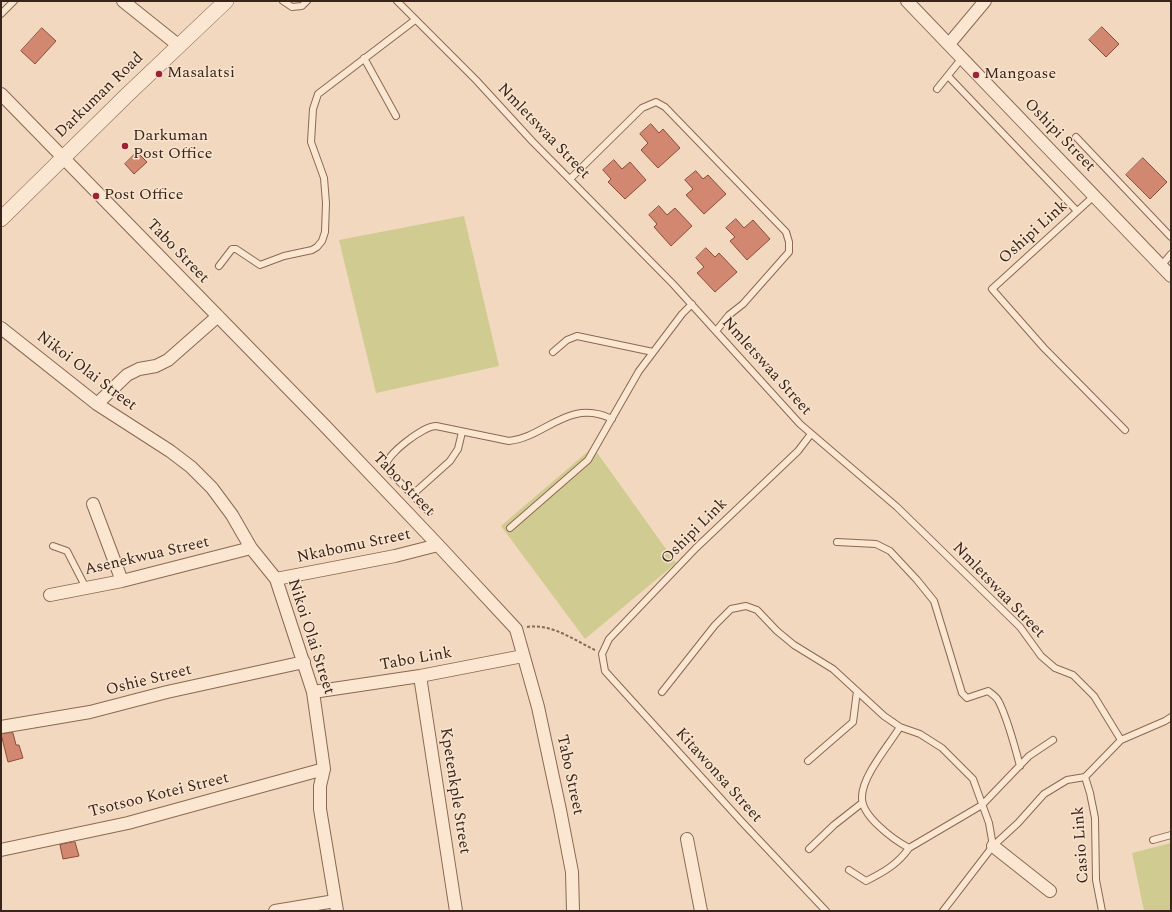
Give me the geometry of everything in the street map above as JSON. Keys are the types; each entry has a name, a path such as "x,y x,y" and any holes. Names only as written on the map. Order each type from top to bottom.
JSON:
{"street":[{"path":"123,1 178,45"},
{"name":"Darkuman Road","path":"1,219 178,45 226,1"},
{"name":"Oshipi Street","path":"907,1 1171,276"},
{"path":"949,44 985,1"},
{"name":"Tabo Street","path":"1,94 218,316 438,545 516,629 538,707 560,810 572,872 573,911"},
{"path":"97,404 127,375 139,369 156,366 168,360 218,316"},
{"name":"Nikoi Olai Street","path":"1,328 97,404 170,451 191,467 212,488 232,515 251,548 276,579 313,692 324,769 320,786 320,809 336,906"},
{"path":"93,504 122,581"},
{"name":"Nkabomu Street","path":"276,579 395,556 438,545"},
{"name":"Asenekwua Street","path":"50,595 122,581 251,548"},
{"name":"Tabo Link","path":"313,692 420,676 523,656"},
{"name":"Oshie Street","path":"1,727 90,712 167,692 304,662"},
{"name":"Kpetenkple Street","path":"420,676 456,911"},
{"name":"Tsotsoo Kotei Street","path":"1,850 128,822 324,769"},
{"path":"687,840 701,911"},
{"path":"993,846 1050,892"},
{"path":"275,911 336,906"}],"lane":[{"path":"1,14 14,1"},
{"path":"283,1 292,7 302,6 307,1"},
{"name":"Nmletswaa Street","path":"400,2 415,20 692,304 800,424 897,507 1020,627 1041,656 1055,668 1073,675 1094,696 1121,740"},
{"path":"219,266 232,248 236,249 260,265 284,256 317,248 322,241 325,232 326,203 324,178 311,142 313,109 318,94 415,20"},
{"path":"364,58 396,116"},
{"path":"937,89 962,58"},
{"path":"948,76 1077,211"},
{"path":"570,179 642,108 656,102 665,107 732,174 786,232 789,242 789,252 743,304 730,315 716,331"},
{"path":"1076,137 1171,237"},
{"name":"Oshipi Link","path":"1094,196 992,289 1044,348 1125,430"},
{"path":"1161,266 1171,254"},
{"path":"510,528 588,460 639,371 692,304"},
{"path":"553,352 567,340 578,336 653,352"},
{"path":"429,512 389,471 386,462 390,456 424,429 431,426 509,441 520,440 563,417 598,413 612,418"},
{"path":"412,495 450,461 458,449 462,432"},
{"name":"Oshipi Link","path":"602,654 609,639 696,548 798,451 811,434"},
{"path":"837,542 876,544 890,551 917,580 934,601 962,693 967,698 988,691 999,701 1014,741 1020,766"},
{"path":"53,546 67,552 86,588"},
{"path":"662,692 715,625 731,609 746,606 757,610 788,640 833,669 884,716 900,727 920,734 942,748 973,779 989,823 993,846"},
{"name":"Kitawonsa Street","path":"602,654 605,671 742,822 826,911"},
{"path":"808,761 853,722 857,691"},
{"path":"943,911 993,846 1018,823 1044,794 1066,780 1085,777 1121,740 1171,717"},
{"path":"900,727 868,776 862,796 862,803 877,824 897,842 909,848"},
{"path":"849,870 866,881 887,870 896,863 909,848 982,805 1037,750 1053,740"},
{"name":"Casio Link","path":"1085,777 1095,818 1096,880 1102,911"},
{"path":"809,849 834,825 862,803"},
{"path":"1154,840 1171,835"}],"path":[{"path":"516,629 535,626 549,628 602,654"}],"shaded area":[{"path":"464,216 499,366 376,393 339,240"},
{"path":"593,447 676,563 585,639 501,526"},
{"path":"1171,843 1171,911 1144,911 1132,853"}],"building":[{"path":"1102,27 1119,44 1106,57 1089,40"},
{"path":"42,28 56,41 35,64 21,51"},
{"path":"651,124 659,133 663,129 680,148 658,168 641,150 648,143 640,134"},
{"path":"137,152 147,162 134,174 125,164"},
{"path":"1143,158 1167,182 1150,199 1126,175"},
{"path":"614,160 622,169 630,162 646,180 625,199 608,182 611,179 603,170"},
{"path":"696,171 703,179 708,175 726,194 704,214 686,195 693,189 685,180"},
{"path":"659,206 667,215 675,208 692,226 671,246 654,227 657,224 649,215"},
{"path":"736,219 744,228 753,220 770,239 747,260 730,241 735,237 726,228"},
{"path":"706,248 715,257 719,253 737,272 715,292 697,273 704,267 696,258"},
{"path":"13,733 16,745 19,745 23,758 8,762 1,734"},
{"path":"75,842 79,856 63,859 60,845"}],"place":[{"name":"Masalatsi","path":"159,74"},
{"name":"Mangoase","path":"976,75"},
{"name":"Darkuman Post Office","path":"125,146"},
{"name":"Post Office","path":"96,196"}]}
